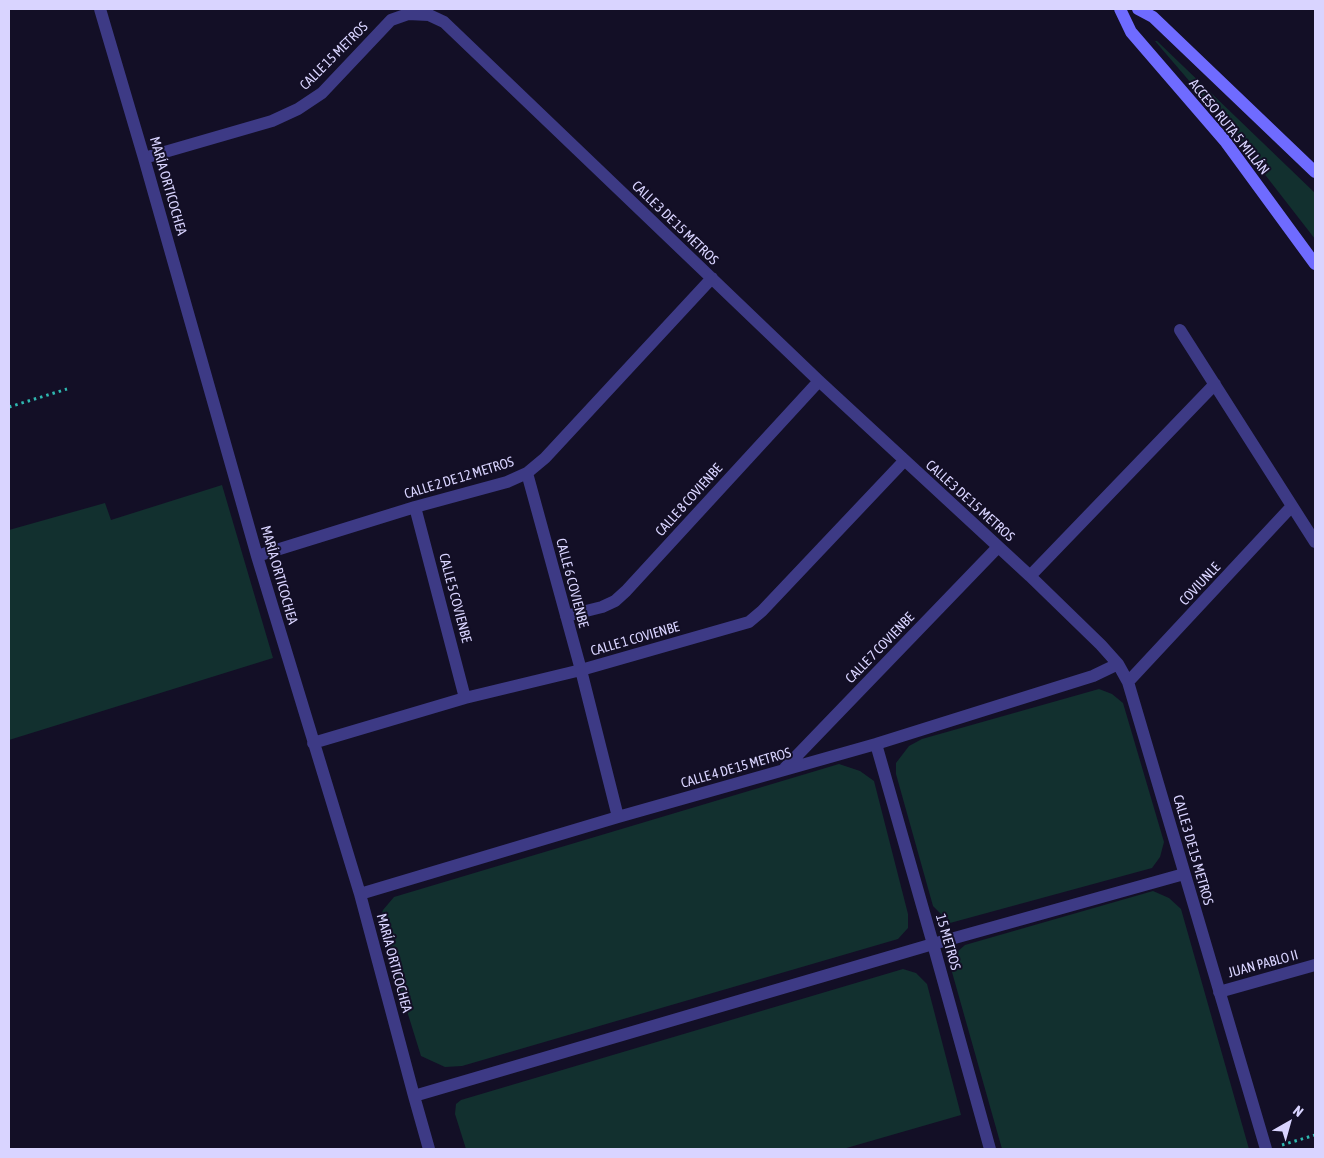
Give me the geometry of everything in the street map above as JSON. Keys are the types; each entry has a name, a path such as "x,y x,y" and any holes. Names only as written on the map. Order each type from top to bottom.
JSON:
{"main road":[{"name":"ACCESO RUTA 5 MILLÁN","path":"1120,9 1131,32 1225,141 1315,264"},
{"name":"ACCESO RUTA 5 MILLÁN","path":"1138,9 1153,16 1315,172"}],"street":[{"name":"MARÍA ORTICOCHEA","path":"100,9 257,556 360,894 429,1149"},
{"name":"CALLE 15 METROS","path":"144,158 272,120 298,109 322,93 391,20 408,14 429,15"},
{"name":"CALLE 3 DE 15 METROS","path":"429,15 444,22 819,381 1030,576 1118,664 1128,682 1266,1149"},
{"name":"CALLE 2 DE 12 METROS","path":"257,556 415,507 506,482 527,473 545,458 712,278"},
{"path":"1180,330 1315,542"},
{"name":"CALLE 8 COVIENBE","path":"566,616 602,607 615,601 626,591 819,381"},
{"path":"1030,576 1215,384"},
{"name":"CALLE 1 COVIENBE","path":"314,743 465,698 582,670 749,622 762,611 904,461"},
{"name":"CALLE 6 COVIENBE","path":"527,473 582,670 618,817"},
{"name":"COVIUNLE","path":"1128,682 1292,506"},
{"name":"CALLE 5 COVIENBE","path":"415,507 465,698"},
{"name":"CALLE 7 COVIENBE","path":"784,769 998,547"},
{"name":"CALLE 4 DE 15 METROS","path":"360,894 618,817 876,744 1092,676 1118,664"},
{"name":"15 METROS","path":"876,744 990,1149"},
{"path":"414,1096 933,944 1184,874"},
{"name":"JUAN PABLO II","path":"1220,992 1315,965"}],"path":[{"path":"9,407 67,389"},
{"path":"1266,1149 1315,1135"}],"green space":[{"path":"1155,41 1315,193 1315,239 1221,118"},
{"path":"222,485 273,658 9,740 9,530 105,503 111,520"},
{"path":"1099,689 1112,694 1123,703 1164,842 1160,857 1152,868 950,923 933,906 896,774 896,763 909,746 922,739"},
{"path":"839,764 860,771 874,781 908,914 908,928 898,939 462,1066 445,1067 421,1056 379,921 383,910 394,897"},
{"path":"1153,891 1169,898 1181,909 1249,1149 1002,1149 950,965 957,952 965,945"},
{"path":"903,969 916,973 927,984 961,1115 843,1149 466,1149 455,1114 456,1104 461,1100"}]}
